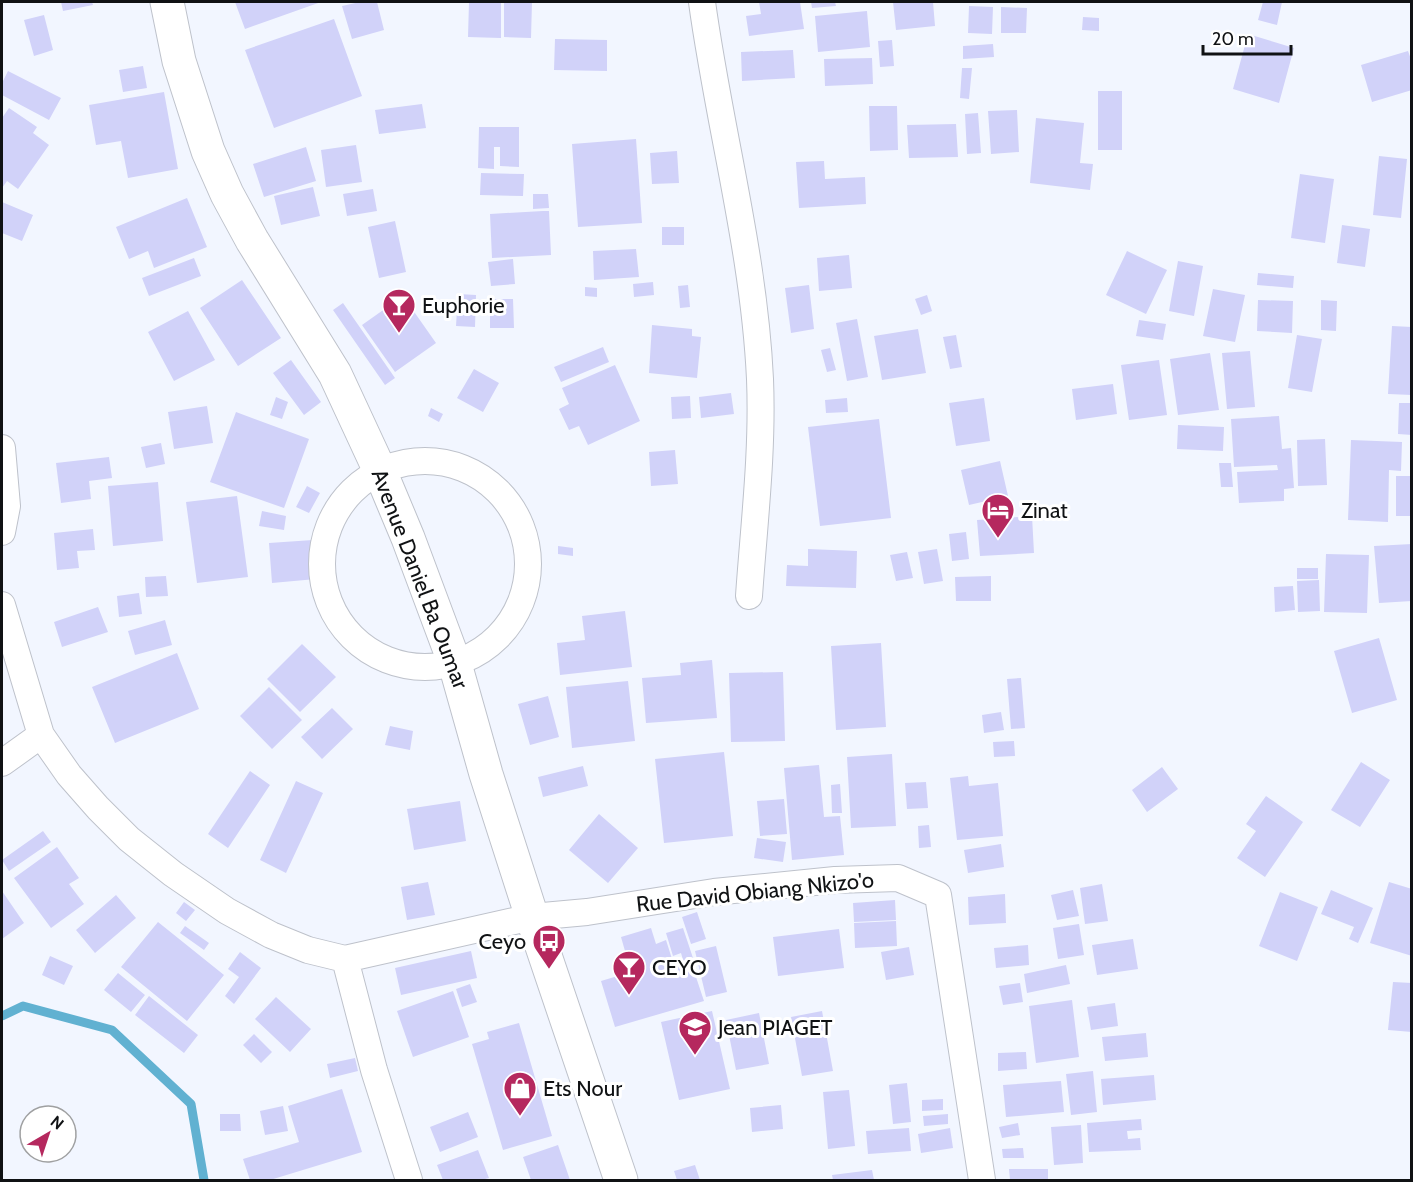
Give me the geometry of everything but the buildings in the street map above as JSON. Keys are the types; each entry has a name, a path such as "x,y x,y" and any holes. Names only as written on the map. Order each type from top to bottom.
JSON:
{"main road":[{"name":"Avenue Daniel Ba Oumar","path":"167,2 179,61 208,151 226,194 335,374 408,538 455,664 486,774 621,1180"}],"street":[{"path":"702,2 709,55 742,229 760,379 760,459 749,596"},
{"path":"2,448 7,506 2,532"},
{"path":"417,460 454,465 489,482 514,511 528,547 527,585 514,620 489,648 455,664 411,668 369,652 338,621 322,580 324,536 345,497 380,471 417,460"},
{"path":"2,605 41,735 69,775 129,839 173,874 228,911 271,935 308,950 345,959 532,916"},
{"path":"2,763 41,735"},
{"name":"Rue David Obiang Nkizo'o","path":"532,916 587,912 714,892 835,880 898,878 938,895 982,1180"},
{"path":"345,959 374,1070 409,1180"}],"waterway":[{"path":"2,1016 23,1006 112,1030 191,1104 204,1180"}],"place":[{"name":"Euphorie","path":"399,334"},
{"name":"Zinat","path":"998,539"},
{"name":"Ceyo","path":"549,970"},
{"name":"CEYO","path":"629,996"},
{"name":"Jean PIAGET","path":"695,1056"},
{"name":"Ets Nour","path":"520,1117"}]}
